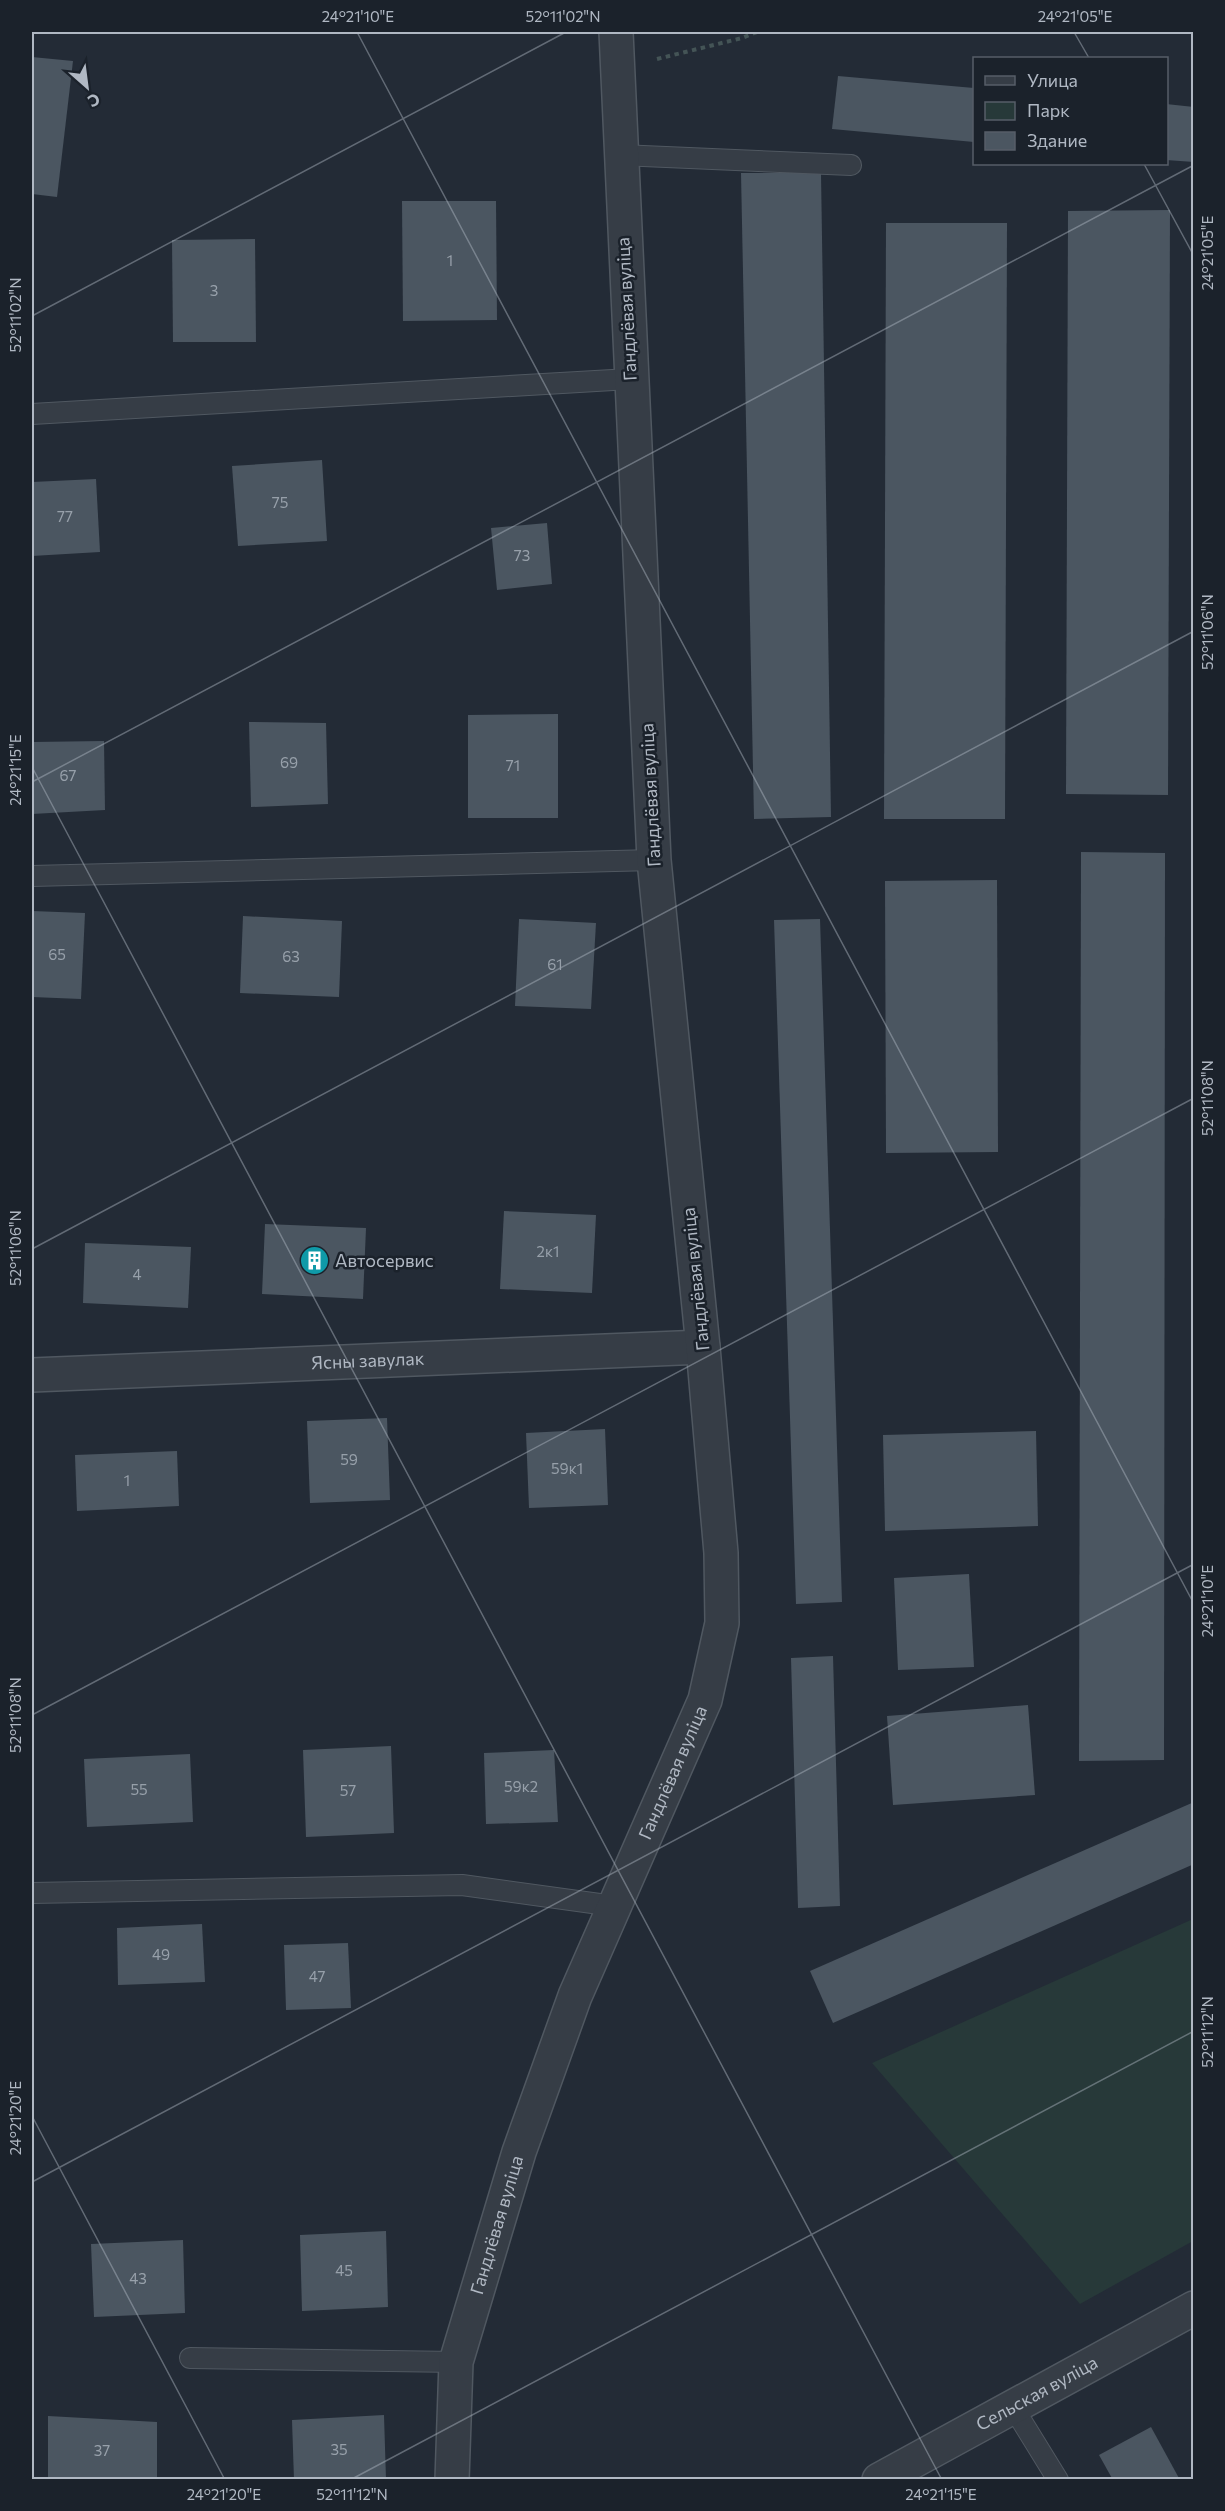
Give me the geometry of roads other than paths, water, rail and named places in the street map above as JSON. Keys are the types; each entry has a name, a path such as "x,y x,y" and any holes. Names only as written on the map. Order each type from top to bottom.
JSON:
{"street":[{"name":"Гандлёвая вуліца","path":"452,2480 456,2362 519,2152 574,1996 705,1700 722,1623 721,1553 704,1347 654,860 630,379 616,32"},
{"name":"Ясны завулак","path":"32,1375 704,1347"},
{"name":"Сельская вуліца","path":"879,2480 1194,2308"}],"lane":[{"path":"620,155 851,165"},
{"path":"32,414 630,379"},
{"path":"32,876 654,860"},
{"path":"32,1893 462,1885 614,1906"},
{"path":"190,2358 456,2362"},
{"path":"1013,2407 1058,2480"}],"place":[{"name":"Автосервис","path":"314,1261"}]}
